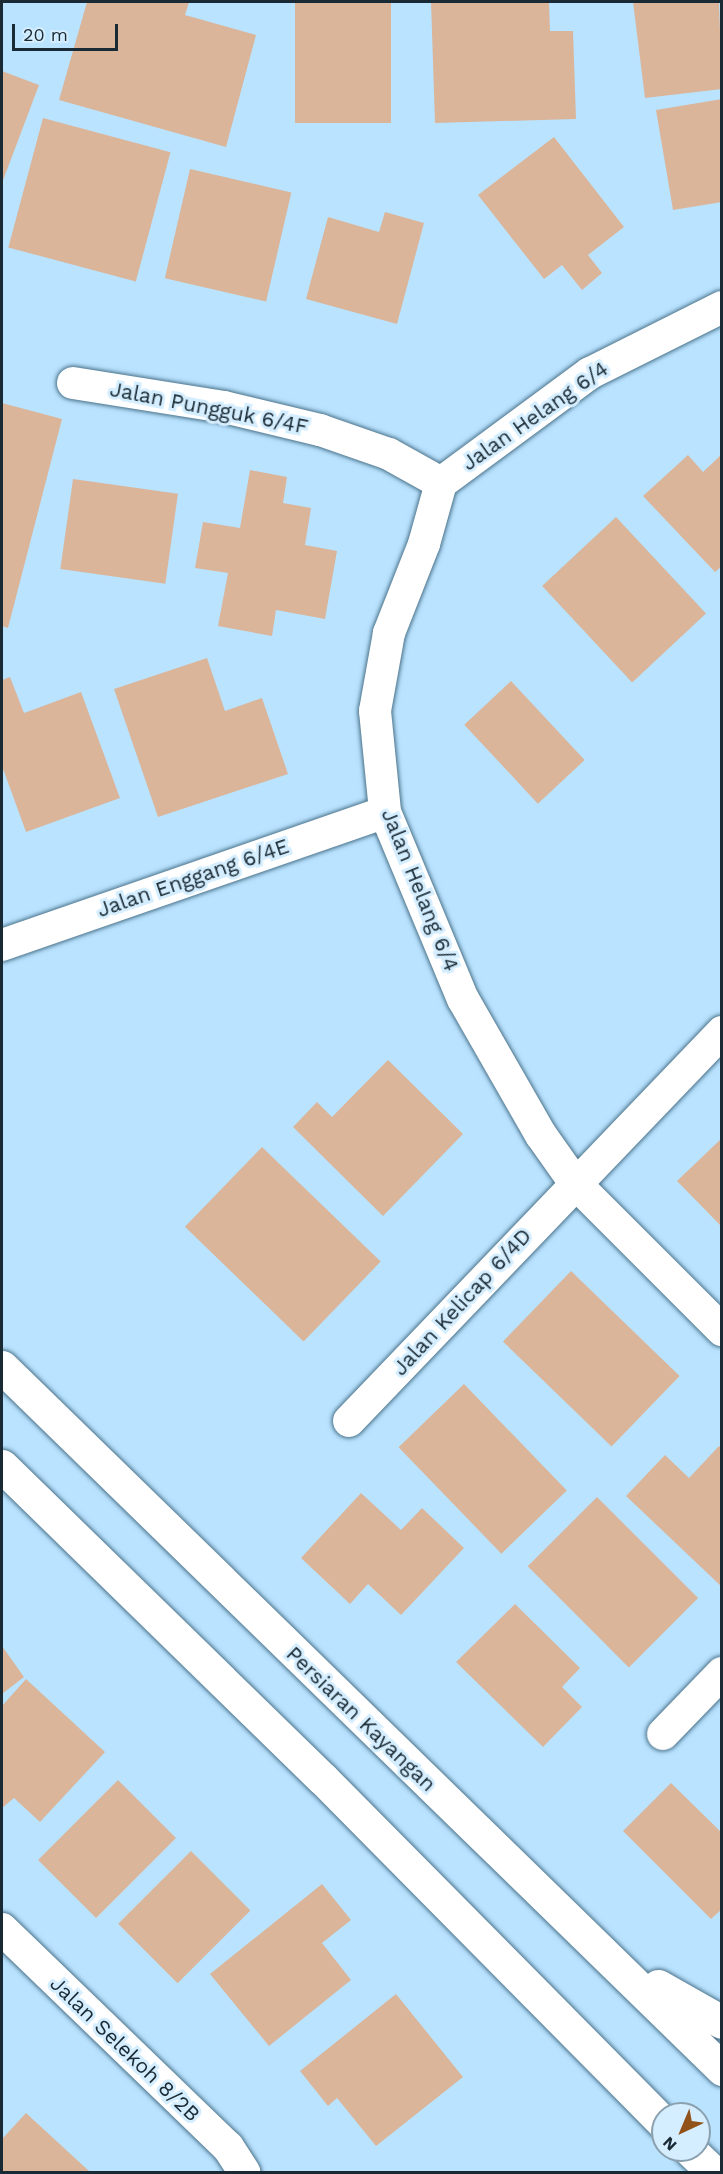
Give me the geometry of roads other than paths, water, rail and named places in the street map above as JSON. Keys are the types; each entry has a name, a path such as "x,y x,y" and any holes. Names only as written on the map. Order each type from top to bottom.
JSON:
{"main road":[{"name":"Persiaran Kayangan","path":"2,1367 577,1930 722,2068"},
{"path":"2,1466 323,1779 651,2110"},
{"path":"577,1930 686,2005 722,2022"}],"street":[{"name":"Jalan Helang 6/4","path":"722,307 590,373 441,483 424,544 389,633 375,711 385,812 463,999 541,1135 575,1183 722,1330"},
{"name":"Jalan Pungguk 6/4F","path":"74,383 224,407 320,430 389,454 441,483"},
{"name":"Jalan Enggang 6/4E","path":"2,945 385,812"},
{"name":"Jalan Kelicap 6/4D","path":"349,1420 722,1032"},
{"path":"663,1734 722,1673"},
{"name":"Jalan Selekoh 8/2B","path":"2,1929 228,2148 244,2172"}]}
